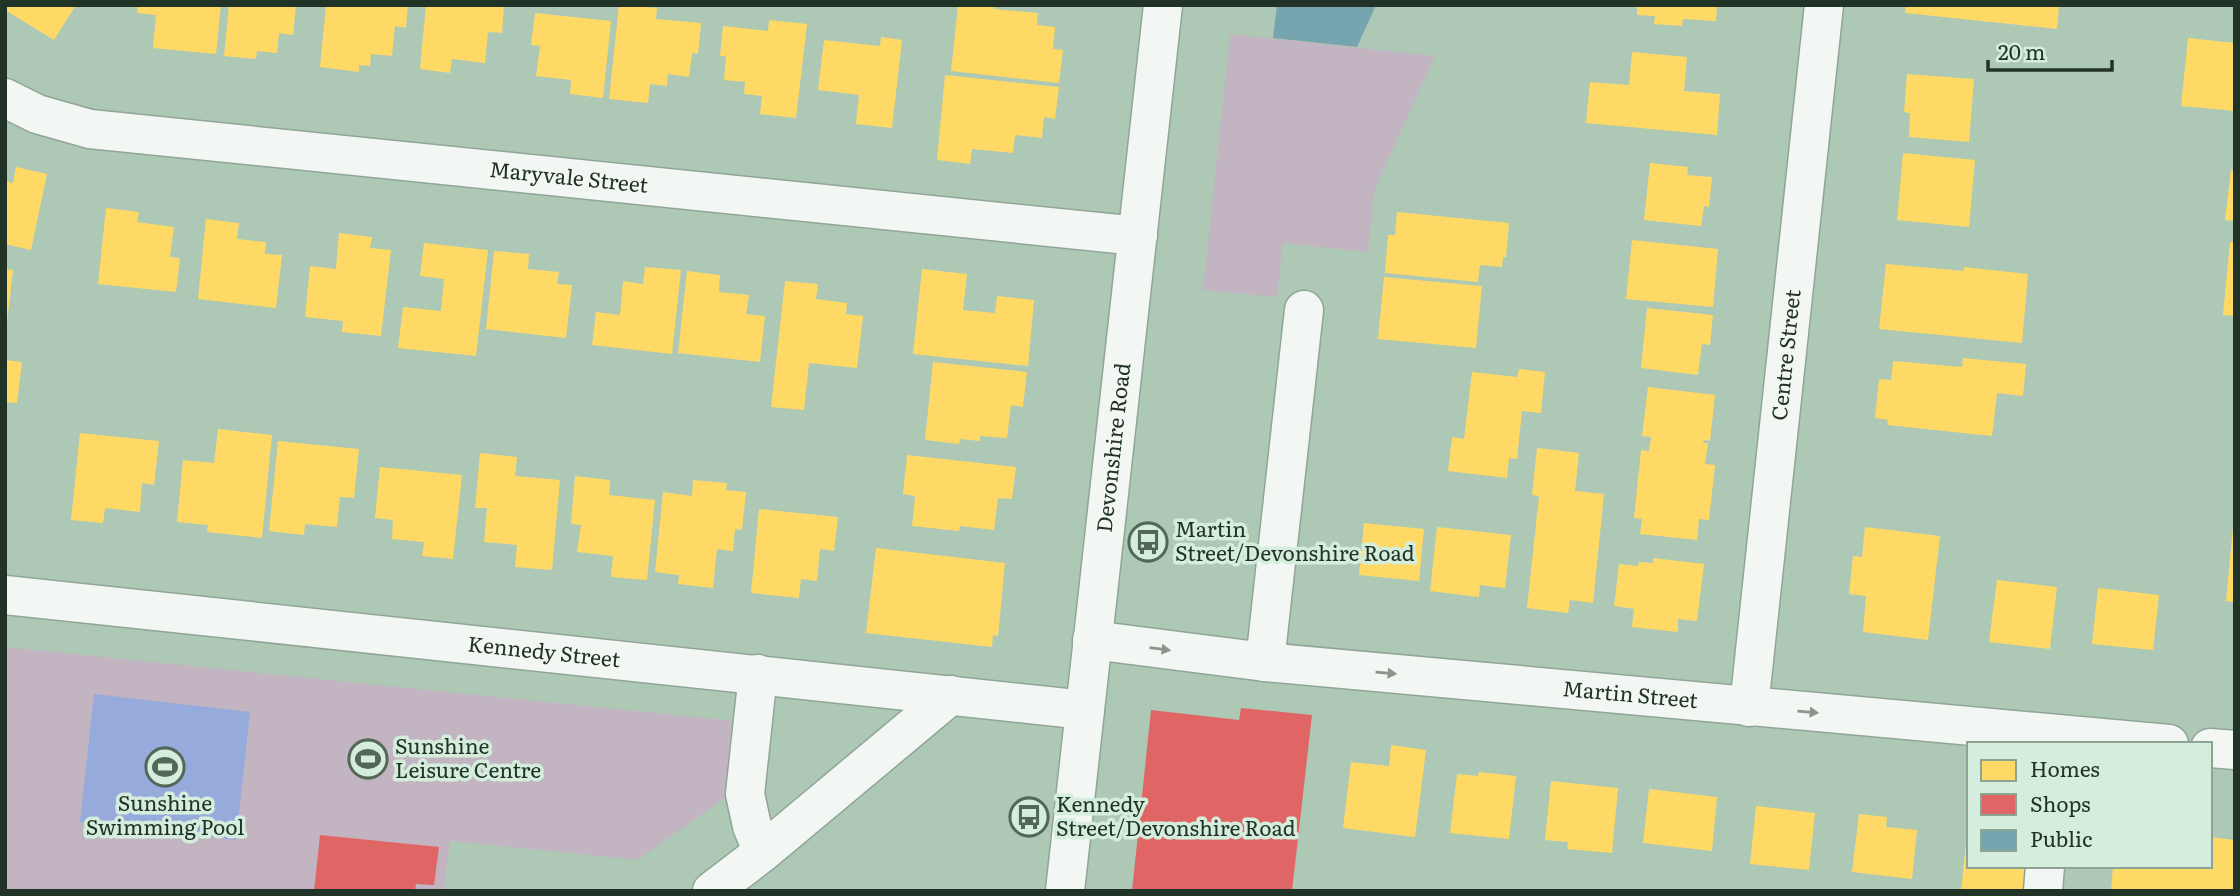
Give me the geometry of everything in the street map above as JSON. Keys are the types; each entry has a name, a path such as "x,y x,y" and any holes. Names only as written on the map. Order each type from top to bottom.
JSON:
{"street":[{"name":"Devonshire Road","path":"1065,891 1163,5"},
{"name":"Centre Street","path":"1749,707 1824,5"},
{"name":"Maryvale Street","path":"5,97 37,114 90,129 1138,236"},
{"path":"1265,662 1304,310"},
{"name":"Kennedy Street","path":"5,595 1085,710"},
{"name":"Martin Street","path":"1092,640 1265,662 2058,739 2125,742"},
{"path":"758,674 745,794 752,826 763,852"},
{"path":"712,891 763,852 951,695"},
{"path":"2212,748 2235,750"},
{"path":"2043,891 2045,868"}],"shaded area":[{"path":"1230,34 1435,56 1374,191 1368,252 1283,243 1277,297 1203,290"},
{"name":"Sunshine Leisure Centre","path":"5,647 734,721 726,797 638,860 450,841 444,891 5,891"}],"water":[{"name":"Sunshine Swimming Pool","path":"94,694 250,712 236,840 80,822"}],"building: Homes":[{"path":"5,5 76,5 54,40 5,10"},
{"path":"138,5 221,5 216,54 153,48 156,15 137,13"},
{"path":"229,5 296,5 293,35 279,33 277,53 257,51 256,59 224,56"},
{"path":"326,5 408,5 406,28 395,26 392,56 371,54 370,66 359,65 359,72 320,67"},
{"path":"426,5 504,5 502,33 488,32 485,63 452,59 450,73 420,69"},
{"path":"619,5 657,8 656,19 701,23 698,54 692,53 689,77 668,74 667,86 650,84 648,103 609,99"},
{"path":"958,5 995,5 994,9 1038,13 1037,25 1055,27 1053,49 1063,50 1059,83 951,71"},
{"path":"1637,5 1717,5 1716,21 1683,19 1682,26 1654,24 1655,16 1637,15"},
{"path":"1906,5 2059,5 2057,29 1905,13"},
{"path":"535,13 611,21 603,98 570,94 571,80 536,76 540,46 531,45"},
{"path":"769,20 807,24 796,118 760,114 762,96 744,94 745,82 724,80 726,56 720,56 723,26 768,31"},
{"path":"881,37 902,40 892,128 856,124 859,95 818,90 824,40 880,46"},
{"path":"2188,38 2235,43 2235,111 2181,106"},
{"path":"1632,52 1687,57 1684,91 1720,94 1717,135 1586,123 1590,82 1629,85"},
{"path":"1907,74 1974,79 1969,142 1909,137 1910,113 1904,112"},
{"path":"945,75 1059,87 1055,119 1044,117 1042,138 1015,135 1013,153 972,149 970,164 937,160"},
{"path":"1903,153 1975,160 1969,227 1897,220"},
{"path":"1650,163 1688,167 1687,175 1712,177 1709,207 1704,206 1701,226 1644,220"},
{"path":"16,167 47,174 31,250 5,244 5,181 13,183"},
{"path":"2231,170 2235,170 2235,221 2225,220"},
{"path":"106,208 139,212 137,222 174,227 170,257 180,258 176,292 98,284"},
{"path":"1397,212 1509,223 1506,257 1503,257 1502,267 1480,265 1478,282 1385,273 1388,235 1395,235"},
{"path":"206,219 239,223 237,239 266,242 265,254 282,255 276,308 198,299"},
{"path":"339,233 372,237 370,248 391,250 381,336 342,332 343,321 305,317 310,266 336,269"},
{"path":"1632,240 1718,249 1713,307 1626,299"},
{"path":"2230,242 2235,242 2235,316 2223,315"},
{"path":"424,243 488,250 476,356 398,348 403,307 441,311 444,279 420,276"},
{"path":"494,251 529,254 528,269 559,272 557,284 572,285 566,338 486,329"},
{"path":"1886,264 1964,271 1964,267 2028,274 2022,343 1879,329"},
{"path":"645,267 681,270 672,354 592,345 596,312 620,315 623,281 643,284"},
{"path":"5,269 13,270 7,323 5,323"},
{"path":"922,269 967,274 963,310 995,313 997,296 1034,300 1028,366 913,354"},
{"path":"687,271 720,275 719,292 749,295 746,314 765,316 760,362 678,353"},
{"path":"1384,277 1482,286 1476,348 1378,339"},
{"path":"785,281 818,284 816,299 847,303 846,314 863,316 857,368 809,363 804,410 771,407"},
{"path":"1647,308 1713,315 1710,345 1702,344 1698,375 1641,368"},
{"path":"1963,358 2026,364 2023,396 1997,393 1992,436 1887,425 1888,420 1875,418 1879,379 1891,380 1893,361 1962,367"},
{"path":"5,360 22,362 17,403 5,402"},
{"path":"933,362 1027,372 1023,407 1011,405 1007,438 980,436 980,441 960,439 959,444 925,440"},
{"path":"1519,369 1545,372 1541,413 1522,411 1517,459 1509,458 1507,478 1448,471 1452,437 1464,439 1472,372 1517,377"},
{"path":"1648,387 1715,395 1710,441 1703,440 1708,443 1705,464 1715,465 1709,520 1699,519 1697,540 1640,534 1642,519 1634,518 1641,450 1649,451 1651,437 1642,436"},
{"path":"218,429 272,435 262,538 207,532 208,525 177,522 183,460 214,463"},
{"path":"80,433 159,441 154,485 142,483 140,512 105,508 103,523 71,520"},
{"path":"278,441 359,449 354,498 340,497 337,527 305,524 304,535 269,531"},
{"path":"1537,448 1579,453 1575,491 1604,494 1593,603 1570,600 1568,613 1527,608 1539,496 1532,495"},
{"path":"480,453 517,457 515,476 560,480 552,570 515,567 517,545 484,542 487,508 475,508"},
{"path":"907,455 1016,467 1012,499 998,498 994,530 960,526 959,531 912,526 915,496 903,494"},
{"path":"380,467 462,475 453,559 422,556 424,542 392,539 393,520 375,518"},
{"path":"575,476 610,480 609,495 655,500 647,580 611,577 613,556 577,552 581,525 571,524"},
{"path":"693,480 727,483 726,490 746,492 742,530 735,529 733,551 717,549 713,588 678,584 679,575 655,572 663,492 692,496"},
{"path":"759,509 838,517 834,551 820,549 817,581 801,579 799,598 751,593"},
{"path":"1364,523 1424,529 1419,581 1359,575"},
{"path":"1437,527 1511,535 1505,588 1480,585 1479,597 1430,591"},
{"path":"1865,527 1940,536 1928,640 1863,632 1866,596 1849,594 1853,556 1862,557"},
{"path":"2235,527 2235,602 2226,601"},
{"path":"876,548 1005,563 998,636 993,635 992,647 866,633"},
{"path":"1653,558 1704,564 1697,621 1678,619 1678,632 1632,627 1634,609 1614,606 1619,564 1638,566 1639,562 1653,563"},
{"path":"1997,580 2057,587 2050,649 1989,642"},
{"path":"2098,588 2159,595 2153,650 2092,644"},
{"path":"1391,745 1426,750 1415,837 1343,828 1351,762 1389,766"},
{"path":"1479,772 1516,776 1509,839 1450,833 1457,774 1478,776"},
{"path":"1551,781 1618,788 1612,853 1567,849 1568,842 1545,840"},
{"path":"1649,789 1717,797 1712,851 1643,843"},
{"path":"1756,806 1815,813 1809,870 1750,864"},
{"path":"1859,814 1887,817 1886,827 1917,830 1912,879 1852,872"},
{"path":"1967,833 1967,868 2030,868 2027,891 1961,891"},
{"path":"2212,837 2235,840 2235,891 2111,891 2113,868 2212,868"}],"building: Shops":[{"path":"1241,708 1312,715 1292,891 1132,891 1151,710 1239,720"},
{"path":"320,835 439,847 434,885 416,884 415,891 314,891"}],"building: Public":[{"path":"1277,5 1376,5 1357,47 1273,38"}],"place":[{"name":"Martin Street/Devonshire Road","path":"1148,542"},
{"name":"Sunshine Leisure Centre","path":"368,759"},
{"name":"Sunshine Swimming Pool","path":"165,767"},
{"name":"Kennedy Street/Devonshire Road","path":"1029,817"}]}
